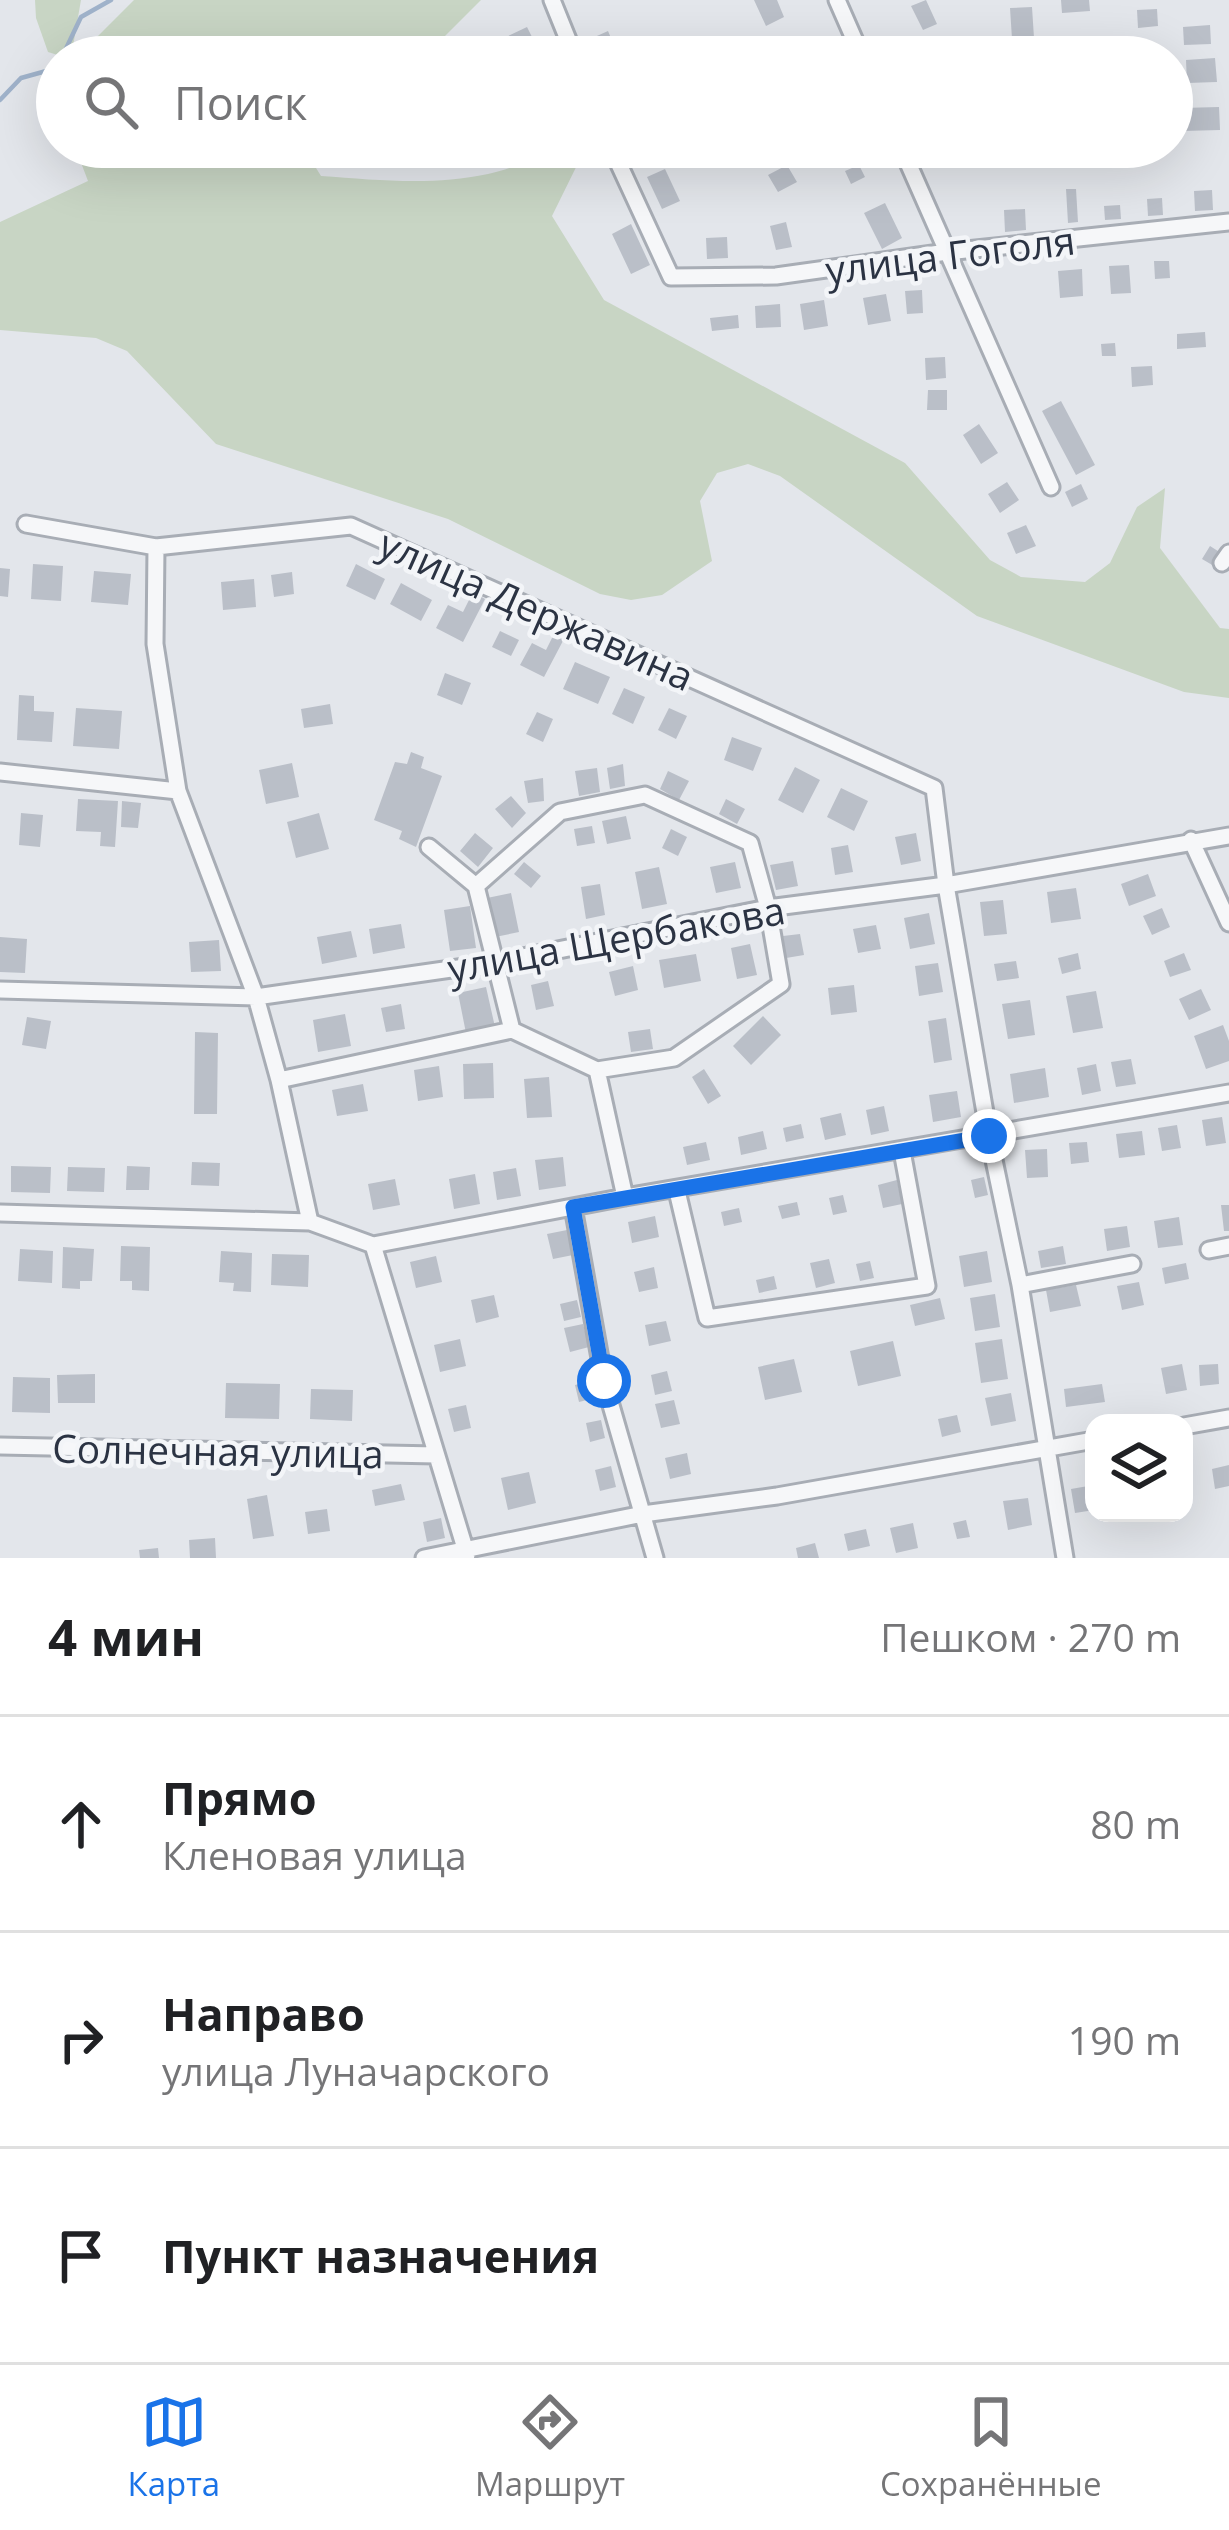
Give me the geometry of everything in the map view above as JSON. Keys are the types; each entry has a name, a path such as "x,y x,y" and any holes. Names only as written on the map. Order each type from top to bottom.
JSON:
{"street":[{"path":"552,0 567,36"},
{"path":"837,0 853,36"},
{"name":"улица Гоголя","path":"621,168 670,277 776,276 1229,222"},
{"path":"910,168 1051,487"},
{"name":"улица Державина","path":"26,524 156,547 352,526 934,788 946,885"},
{"path":"156,547 155,644 178,791 256,997 310,1222"},
{"path":"0,772 178,791"},
{"path":"279,1080 512,1030 597,1070 674,1058 781,984 768,908 750,843 646,795 560,812 476,886"},
{"name":"улица Щербакова","path":"0,990 256,997 493,963 768,908 946,885 1229,836"},
{"path":"1191,840 1229,923"},
{"path":"429,847 476,886 512,1030"},
{"path":"946,885 989,1136 1021,1285 1065,1558"},
{"path":"597,1070 626,1197"},
{"path":"0,1213 310,1222 373,1246 626,1197 1229,1094"},
{"path":"677,1191 707,1318 927,1286 902,1151"},
{"path":"573,1207 604,1381 655,1558"},
{"path":"373,1246 467,1554"},
{"path":"1209,1250 1229,1246"},
{"path":"1021,1285 1132,1264"},
{"path":"1193,1424 1229,1418"},
{"path":"424,1558 467,1554 644,1514 777,1496 1085,1442"},
{"name":"Солнечная улица","path":"0,1446 436,1455"}],"green space":[{"path":"35,0 81,0 75,36 42,36"},
{"path":"134,0 481,0 445,36 98,36"},
{"path":"83,168 316,168 321,176 405,181 446,180 510,168 576,168 552,216 604,300 905,463 990,560 1021,577 1085,582 1110,563 1137,507 1165,488 1160,548 1220,628 1229,629 1229,698 1184,692 977,616 780,476 748,464 717,473 700,501 712,561 662,595 631,600 600,594 448,519 216,444 127,351 96,338 0,330 0,222 88,181"}],"building":[{"path":"754,0 777,0 784,17 766,26"},
{"path":"926,0 937,24 923,30 911,6"},
{"path":"1061,0 1089,0 1090,11 1062,13"},
{"path":"1032,7 1034,36 1012,36 1010,8"},
{"path":"1157,9 1158,26 1138,28 1137,10"},
{"path":"1210,25 1211,44 1193,45 1193,36 1184,36 1183,27"},
{"path":"527,27 532,36 508,36"},
{"path":"1215,58 1217,82 1193,83 1193,60"},
{"path":"1219,107 1220,130 1193,131 1193,108"},
{"path":"789,168 797,182 778,192 768,175"},
{"path":"860,168 865,177 851,184 845,171"},
{"path":"665,169 680,201 662,209 647,177"},
{"path":"1066,189 1076,189 1078,222 1068,223"},
{"path":"1212,190 1213,210 1195,211 1194,191"},
{"path":"1162,198 1163,215 1148,216 1147,199"},
{"path":"885,203 902,238 882,249 864,213"},
{"path":"1120,205 1121,219 1105,220 1104,206"},
{"path":"1025,209 1026,230 1005,232 1004,210"},
{"path":"786,222 792,247 776,250 770,226"},
{"path":"631,224 650,265 631,274 612,234"},
{"path":"727,237 728,258 707,259 706,238"},
{"path":"1154,261 1169,261 1170,278 1155,279"},
{"path":"1129,265 1131,293 1111,294 1109,266"},
{"path":"1082,269 1083,296 1060,298 1058,271"},
{"path":"922,290 923,313 907,314 905,291"},
{"path":"886,294 891,321 868,325 863,298"},
{"path":"824,300 828,326 804,330 800,304"},
{"path":"780,304 781,327 756,328 755,306"},
{"path":"738,315 739,328 712,331 710,318"},
{"path":"1205,332 1206,347 1177,349 1177,334"},
{"path":"1115,343 1116,356 1102,356 1101,344"},
{"path":"945,357 946,378 926,380 925,358"},
{"path":"1152,366 1153,385 1132,387 1131,367"},
{"path":"928,390 947,390 947,410 927,410"},
{"path":"1061,401 1095,465 1076,475 1042,411"},
{"path":"979,424 998,453 981,464 963,435"},
{"path":"1007,482 1019,500 1000,513 988,494"},
{"path":"1081,484 1088,499 1072,507 1065,492"},
{"path":"1026,525 1036,546 1016,554 1007,533"},
{"path":"1210,546 1221,553 1214,566 1202,559"},
{"path":"33,564 63,566 61,601 31,599"},
{"path":"356,564 385,579 375,600 346,586"},
{"path":"0,568 10,569 8,597 0,596"},
{"path":"94,571 131,574 128,605 91,602"},
{"path":"292,572 294,594 274,597 271,575"},
{"path":"254,579 256,607 223,610 221,582"},
{"path":"401,583 432,600 421,621 390,604"},
{"path":"473,592 485,599 463,642 436,628 448,605 463,612"},
{"path":"500,631 519,640 511,656 492,647"},
{"path":"555,632 565,637 544,677 520,665 532,643 546,650"},
{"path":"575,662 610,677 598,704 563,689"},
{"path":"445,673 471,683 462,705 437,695"},
{"path":"624,688 645,697 633,724 612,714"},
{"path":"19,695 34,696 34,711 54,712 52,742 17,740"},
{"path":"330,704 333,724 304,728 301,709"},
{"path":"76,708 122,711 119,749 73,746"},
{"path":"669,708 687,716 676,739 658,730"},
{"path":"537,712 553,719 543,742 526,734"},
{"path":"732,737 762,748 753,771 724,760"},
{"path":"411,752 424,757 421,768 442,776 416,847 399,839 402,831 374,820 395,762 407,764"},
{"path":"292,763 299,797 266,804 259,770"},
{"path":"623,764 625,786 610,789 607,768"},
{"path":"795,767 820,780 803,813 778,800"},
{"path":"597,768 600,792 579,796 575,771"},
{"path":"668,771 689,781 679,800 660,789"},
{"path":"543,778 544,801 528,803 524,781"},
{"path":"841,788 868,801 854,831 827,817"},
{"path":"511,796 526,813 512,828 495,809"},
{"path":"78,799 118,801 115,847 100,846 101,832 76,831"},
{"path":"726,799 745,809 737,824 719,814"},
{"path":"122,801 141,803 138,828 121,827"},
{"path":"21,813 43,815 40,847 19,845"},
{"path":"319,813 329,849 296,858 287,822"},
{"path":"626,816 631,839 607,844 602,821"},
{"path":"592,826 595,843 577,846 574,829"},
{"path":"671,829 687,837 678,856 662,848"},
{"path":"475,833 493,848 478,867 460,851"},
{"path":"916,833 921,861 901,865 895,837"},
{"path":"848,845 853,872 835,875 831,848"},
{"path":"793,861 798,886 776,890 770,865"},
{"path":"524,862 541,876 531,888 514,874"},
{"path":"735,862 741,888 716,893 710,867"},
{"path":"659,867 667,904 642,909 635,872"},
{"path":"1148,874 1156,896 1129,906 1121,884"},
{"path":"600,884 605,915 586,919 581,887"},
{"path":"1076,888 1081,919 1051,923 1047,892"},
{"path":"511,893 519,932 495,937 487,898"},
{"path":"1003,900 1007,934 984,936 980,902"},
{"path":"470,906 476,948 450,951 444,910"},
{"path":"1162,908 1170,927 1152,935 1143,916"},
{"path":"929,913 935,944 910,949 904,918"},
{"path":"401,924 405,948 373,954 369,929"},
{"path":"876,925 881,949 858,953 853,929"},
{"path":"351,931 357,957 322,964 317,937"},
{"path":"800,934 804,955 786,958 783,936"},
{"path":"0,937 27,939 25,973 0,972"},
{"path":"219,940 221,971 191,972 189,942"},
{"path":"750,944 757,975 737,979 731,948"},
{"path":"1078,953 1081,969 1062,974 1058,958"},
{"path":"1184,953 1191,970 1170,977 1164,961"},
{"path":"696,954 701,981 664,988 659,960"},
{"path":"1016,961 1019,978 997,981 994,964"},
{"path":"938,963 943,992 919,996 915,966"},
{"path":"633,966 638,990 615,996 609,972"},
{"path":"548,981 554,1006 536,1010 531,985"},
{"path":"854,985 857,1012 831,1015 828,988"},
{"path":"486,987 495,1027 466,1033 458,993"},
{"path":"1201,989 1211,1010 1189,1020 1179,999"},
{"path":"1096,991 1103,1028 1073,1033 1066,996"},
{"path":"1030,1000 1035,1035 1008,1039 1002,1004"},
{"path":"401,1004 405,1029 386,1032 381,1008"},
{"path":"345,1014 351,1046 318,1052 313,1020"},
{"path":"763,1016 781,1035 751,1065 733,1046"},
{"path":"27,1017 51,1021 46,1049 22,1045"},
{"path":"946,1018 952,1060 934,1063 928,1021"},
{"path":"1223,1025 1229,1061 1206,1069 1194,1036"},
{"path":"650,1029 653,1049 631,1052 628,1032"},
{"path":"195,1032 218,1033 217,1114 194,1114"},
{"path":"1131,1059 1136,1084 1116,1087 1111,1062"},
{"path":"493,1063 494,1098 464,1099 463,1064"},
{"path":"1096,1064 1101,1091 1082,1095 1077,1068"},
{"path":"439,1066 443,1097 418,1101 414,1070"},
{"path":"1045,1068 1049,1097 1014,1103 1010,1074"},
{"path":"704,1069 721,1096 708,1104 692,1077"},
{"path":"549,1077 552,1117 527,1118 524,1079"},
{"path":"363,1084 368,1111 337,1116 332,1090"},
{"path":"957,1091 961,1117 933,1122 929,1095"},
{"path":"884,1106 889,1131 871,1135 866,1110"},
{"path":"841,1113 846,1135 825,1140 820,1118"},
{"path":"1222,1117 1226,1143 1206,1146 1202,1120"},
{"path":"801,1124 804,1138 786,1142 783,1128"},
{"path":"1177,1125 1181,1148 1162,1151 1158,1128"},
{"path":"763,1131 767,1149 741,1155 738,1137"},
{"path":"1142,1131 1145,1155 1119,1158 1116,1134"},
{"path":"706,1142 710,1160 687,1165 683,1147"},
{"path":"1087,1142 1089,1162 1071,1164 1069,1143"},
{"path":"1047,1149 1048,1177 1027,1178 1025,1150"},
{"path":"563,1157 566,1186 539,1190 535,1160"},
{"path":"192,1162 220,1163 219,1186 191,1185"},
{"path":"11,1166 51,1167 50,1193 11,1192"},
{"path":"127,1166 150,1167 149,1190 126,1190"},
{"path":"68,1167 105,1168 104,1192 67,1191"},
{"path":"516,1168 521,1196 497,1200 493,1172"},
{"path":"475,1174 480,1204 454,1209 449,1179"},
{"path":"984,1177 988,1195 975,1198 971,1180"},
{"path":"395,1179 400,1205 373,1210 368,1184"},
{"path":"897,1180 902,1204 883,1208 878,1185"},
{"path":"843,1195 847,1212 833,1215 829,1198"},
{"path":"797,1202 800,1215 782,1219 778,1206"},
{"path":"1221,1205 1229,1205 1229,1231 1224,1231"},
{"path":"739,1208 742,1222 724,1226 721,1212"},
{"path":"655,1216 659,1237 632,1243 628,1222"},
{"path":"1179,1217 1183,1245 1158,1248 1154,1221"},
{"path":"1127,1226 1130,1247 1107,1251 1104,1229"},
{"path":"567,1230 573,1255 553,1259 547,1234"},
{"path":"121,1246 150,1247 149,1291 132,1290 132,1281 120,1281"},
{"path":"1063,1246 1066,1264 1041,1268 1038,1251"},
{"path":"63,1247 94,1249 92,1281 80,1281 80,1289 62,1288"},
{"path":"20,1249 53,1251 52,1283 18,1281"},
{"path":"221,1251 252,1253 251,1292 233,1291 234,1283 219,1282"},
{"path":"987,1251 992,1282 964,1287 959,1256"},
{"path":"272,1254 309,1255 308,1287 271,1285"},
{"path":"436,1256 442,1282 416,1288 410,1262"},
{"path":"829,1259 835,1283 816,1288 810,1263"},
{"path":"870,1261 874,1278 860,1281 856,1264"},
{"path":"1186,1263 1189,1279 1165,1284 1162,1268"},
{"path":"654,1267 658,1288 639,1292 634,1272"},
{"path":"774,1276 777,1289 759,1293 756,1280"},
{"path":"1139,1282 1144,1305 1122,1310 1117,1286"},
{"path":"1076,1285 1081,1306 1050,1312 1046,1290"},
{"path":"995,1294 1000,1327 975,1331 970,1298"},
{"path":"494,1295 499,1317 476,1323 471,1300"},
{"path":"940,1298 945,1319 915,1326 910,1305"},
{"path":"577,1300 581,1317 564,1321 560,1304"},
{"path":"666,1321 671,1341 649,1346 645,1325"},
{"path":"583,1324 589,1347 570,1352 564,1328"},
{"path":"460,1339 466,1366 440,1372 434,1345"},
{"path":"1002,1339 1008,1379 981,1383 975,1343"},
{"path":"893,1341 901,1376 858,1386 850,1351"},
{"path":"794,1359 802,1392 765,1400 758,1367"},
{"path":"1182,1364 1187,1390 1166,1394 1161,1368"},
{"path":"1218,1364 1219,1384 1200,1386 1199,1365"},
{"path":"667,1371 672,1391 655,1395 651,1375"},
{"path":"95,1374 95,1403 58,1403 57,1375"},
{"path":"13,1377 50,1378 50,1413 12,1412"},
{"path":"591,1381 595,1398 579,1402 575,1385"},
{"path":"226,1383 280,1384 279,1419 225,1418"},
{"path":"1102,1384 1105,1402 1066,1407 1064,1389"},
{"path":"311,1389 353,1390 352,1421 310,1419"},
{"path":"1011,1393 1016,1421 991,1426 985,1398"},
{"path":"674,1400 680,1424 661,1428 655,1404"},
{"path":"466,1405 471,1428 454,1432 448,1409"},
{"path":"957,1415 961,1432 942,1437 938,1419"},
{"path":"601,1420 605,1438 590,1442 586,1423"},
{"path":"687,1453 691,1474 670,1479 665,1458"},
{"path":"1229,1465 1229,1486 1215,1489 1212,1469"},
{"path":"611,1466 616,1487 600,1491 595,1470"},
{"path":"529,1472 536,1503 508,1510 501,1478"},
{"path":"401,1484 405,1500 375,1506 372,1490"},
{"path":"1085,1487 1085,1511 1075,1513 1071,1489"},
{"path":"267,1495 274,1536 253,1539 247,1499"},
{"path":"1028,1498 1032,1525 1008,1530 1003,1501"},
{"path":"327,1509 330,1531 308,1534 305,1512"},
{"path":"441,1518 445,1538 427,1542 423,1522"},
{"path":"966,1520 970,1537 957,1539 953,1523"},
{"path":"913,1523 918,1548 896,1553 890,1528"},
{"path":"866,1529 870,1546 848,1551 844,1534"},
{"path":"215,1538 216,1558 190,1558 189,1540"},
{"path":"815,1543 819,1558 798,1558 796,1548"},
{"path":"158,1548 159,1558 140,1558 139,1550"}],"waterway":[{"path":"72,36 81,17 111,0"},
{"path":"0,100 21,78 36,74"}],"route":[{"path":"604,1381 573,1207 989,1136"}]}
